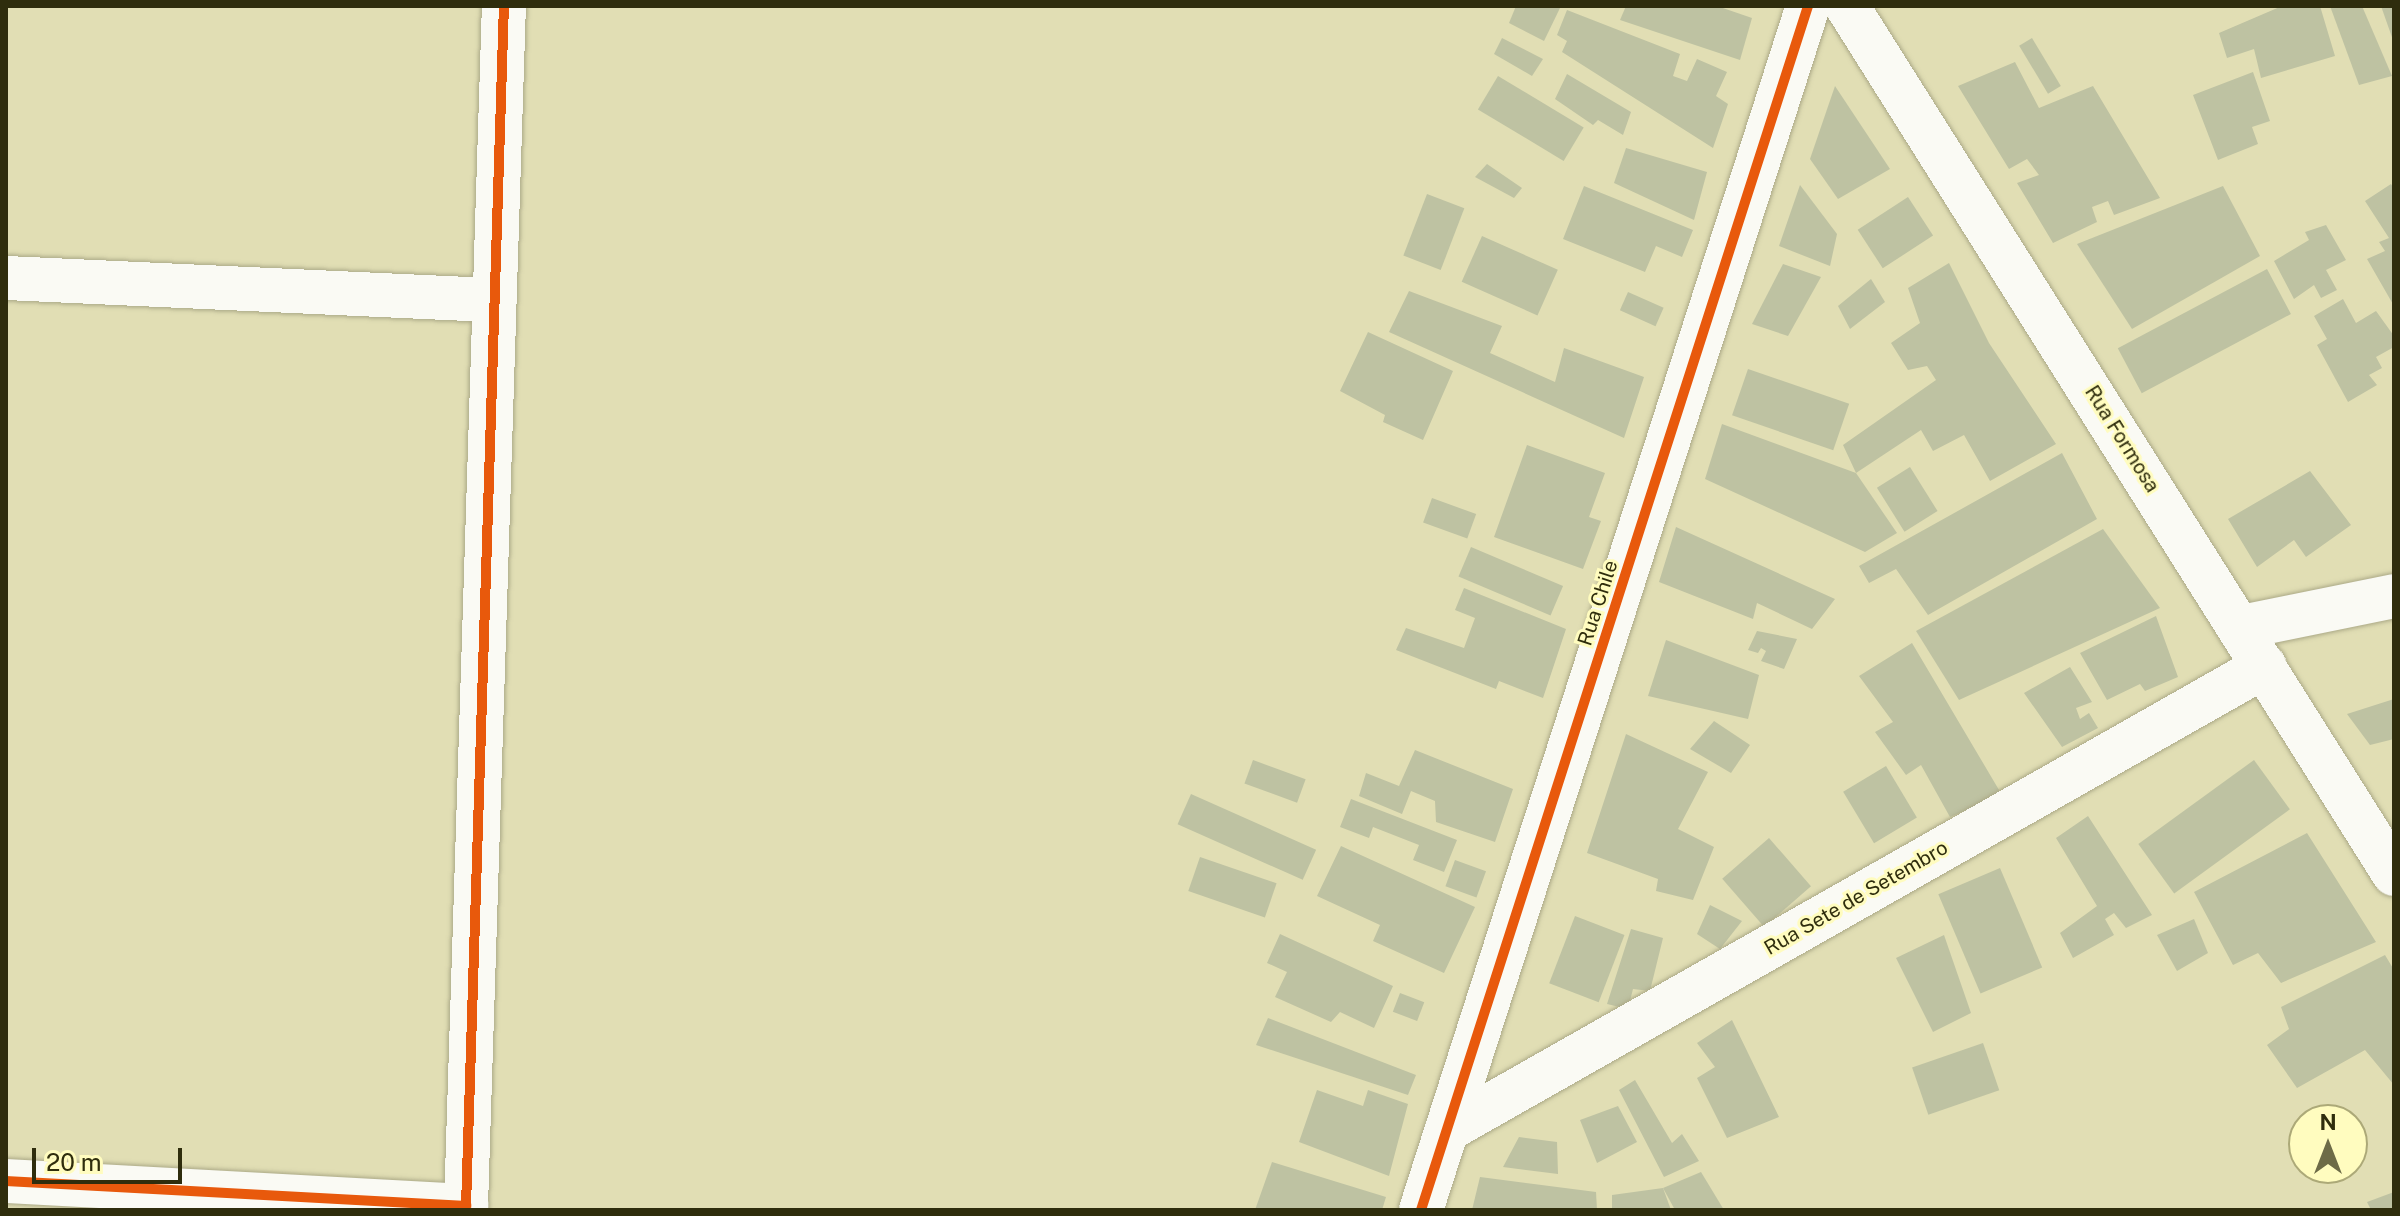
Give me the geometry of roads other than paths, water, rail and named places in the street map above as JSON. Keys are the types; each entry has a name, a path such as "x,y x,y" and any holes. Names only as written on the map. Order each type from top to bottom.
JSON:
{"street":[{"path":"6,1181 466,1206 504,6"},
{"name":"Rua Chile","path":"1421,1210 1808,6"},
{"name":"Rua Formosa","path":"1847,6 2242,627 2394,874"},
{"path":"6,278 494,300"},
{"path":"2242,627 2394,596"},
{"name":"Rua Sete de Setembro","path":"1447,1130 2265,666"}]}
